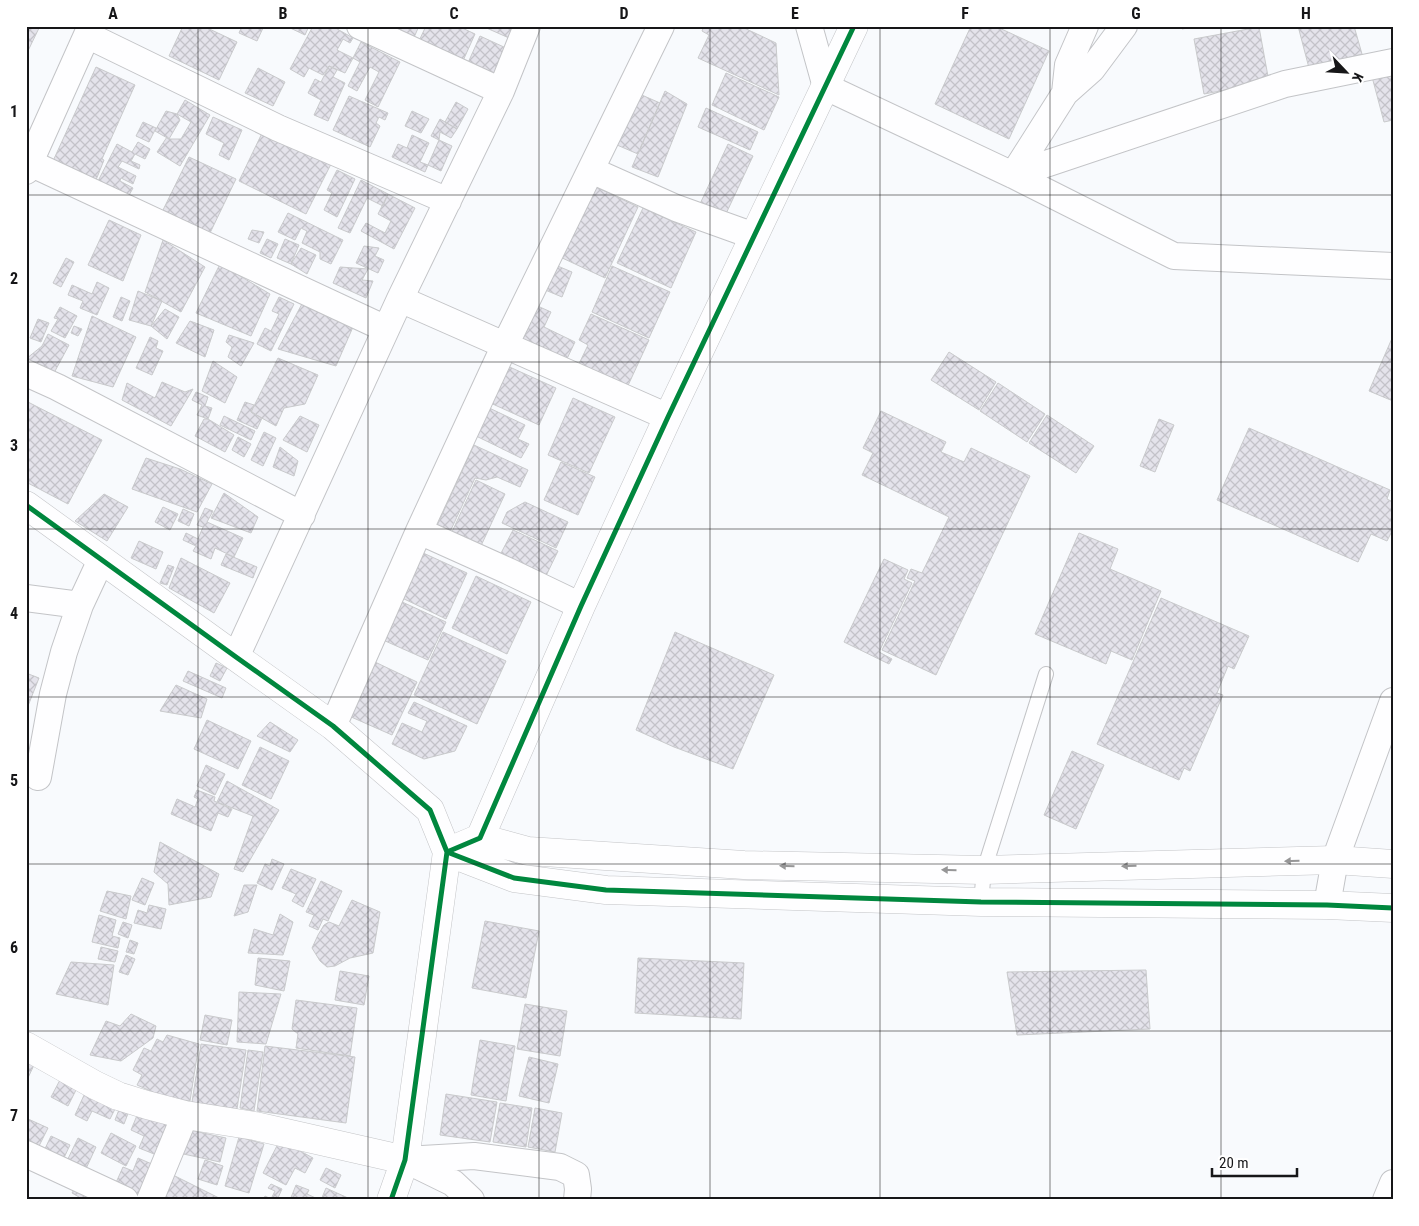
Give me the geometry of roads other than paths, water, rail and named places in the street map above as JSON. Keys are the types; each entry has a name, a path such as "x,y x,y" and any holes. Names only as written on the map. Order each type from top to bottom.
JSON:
{"street":[{"path":"360,26 501,91"},
{"path":"236,657 400,299 501,91 527,26"},
{"path":"333,726 419,531 505,345 661,26"},
{"path":"809,26 826,87 1013,175 1174,256 1393,266"},
{"path":"480,838 581,606 668,417 854,26"},
{"path":"1065,93 1068,64 1085,26"},
{"path":"1013,175 1065,93 1092,69 1124,26"},
{"path":"386,329 29,159 89,30 278,128 448,201"},
{"path":"1013,175 1284,84 1393,62"},
{"path":"591,170 676,208 754,236"},
{"path":"400,299 668,417"},
{"path":"26,373 57,387 302,515"},
{"path":"26,505 333,726 430,810 447,852 405,1160 391,1200"},
{"path":"419,531 581,606"},
{"path":"38,777 53,694 64,652 80,605 101,560"},
{"path":"26,598 80,605"},
{"path":"1327,905 1335,860 1393,702"},
{"path":"447,852 480,838 528,851 744,865 984,870 1335,860 1393,864"},
{"path":"447,852 514,878 606,890 981,902 1327,905 1393,908"},
{"path":"26,1046 118,1096 185,1115 255,1126 405,1160 452,1183 471,1200"},
{"path":"150,1200 185,1115"},
{"path":"26,1154 125,1200"},
{"path":"405,1160 474,1156 560,1168 576,1175 577,1200"},
{"path":"1386,1200 1393,1183"}],"lane":[{"path":"981,902 984,870 1046,674"}]}
